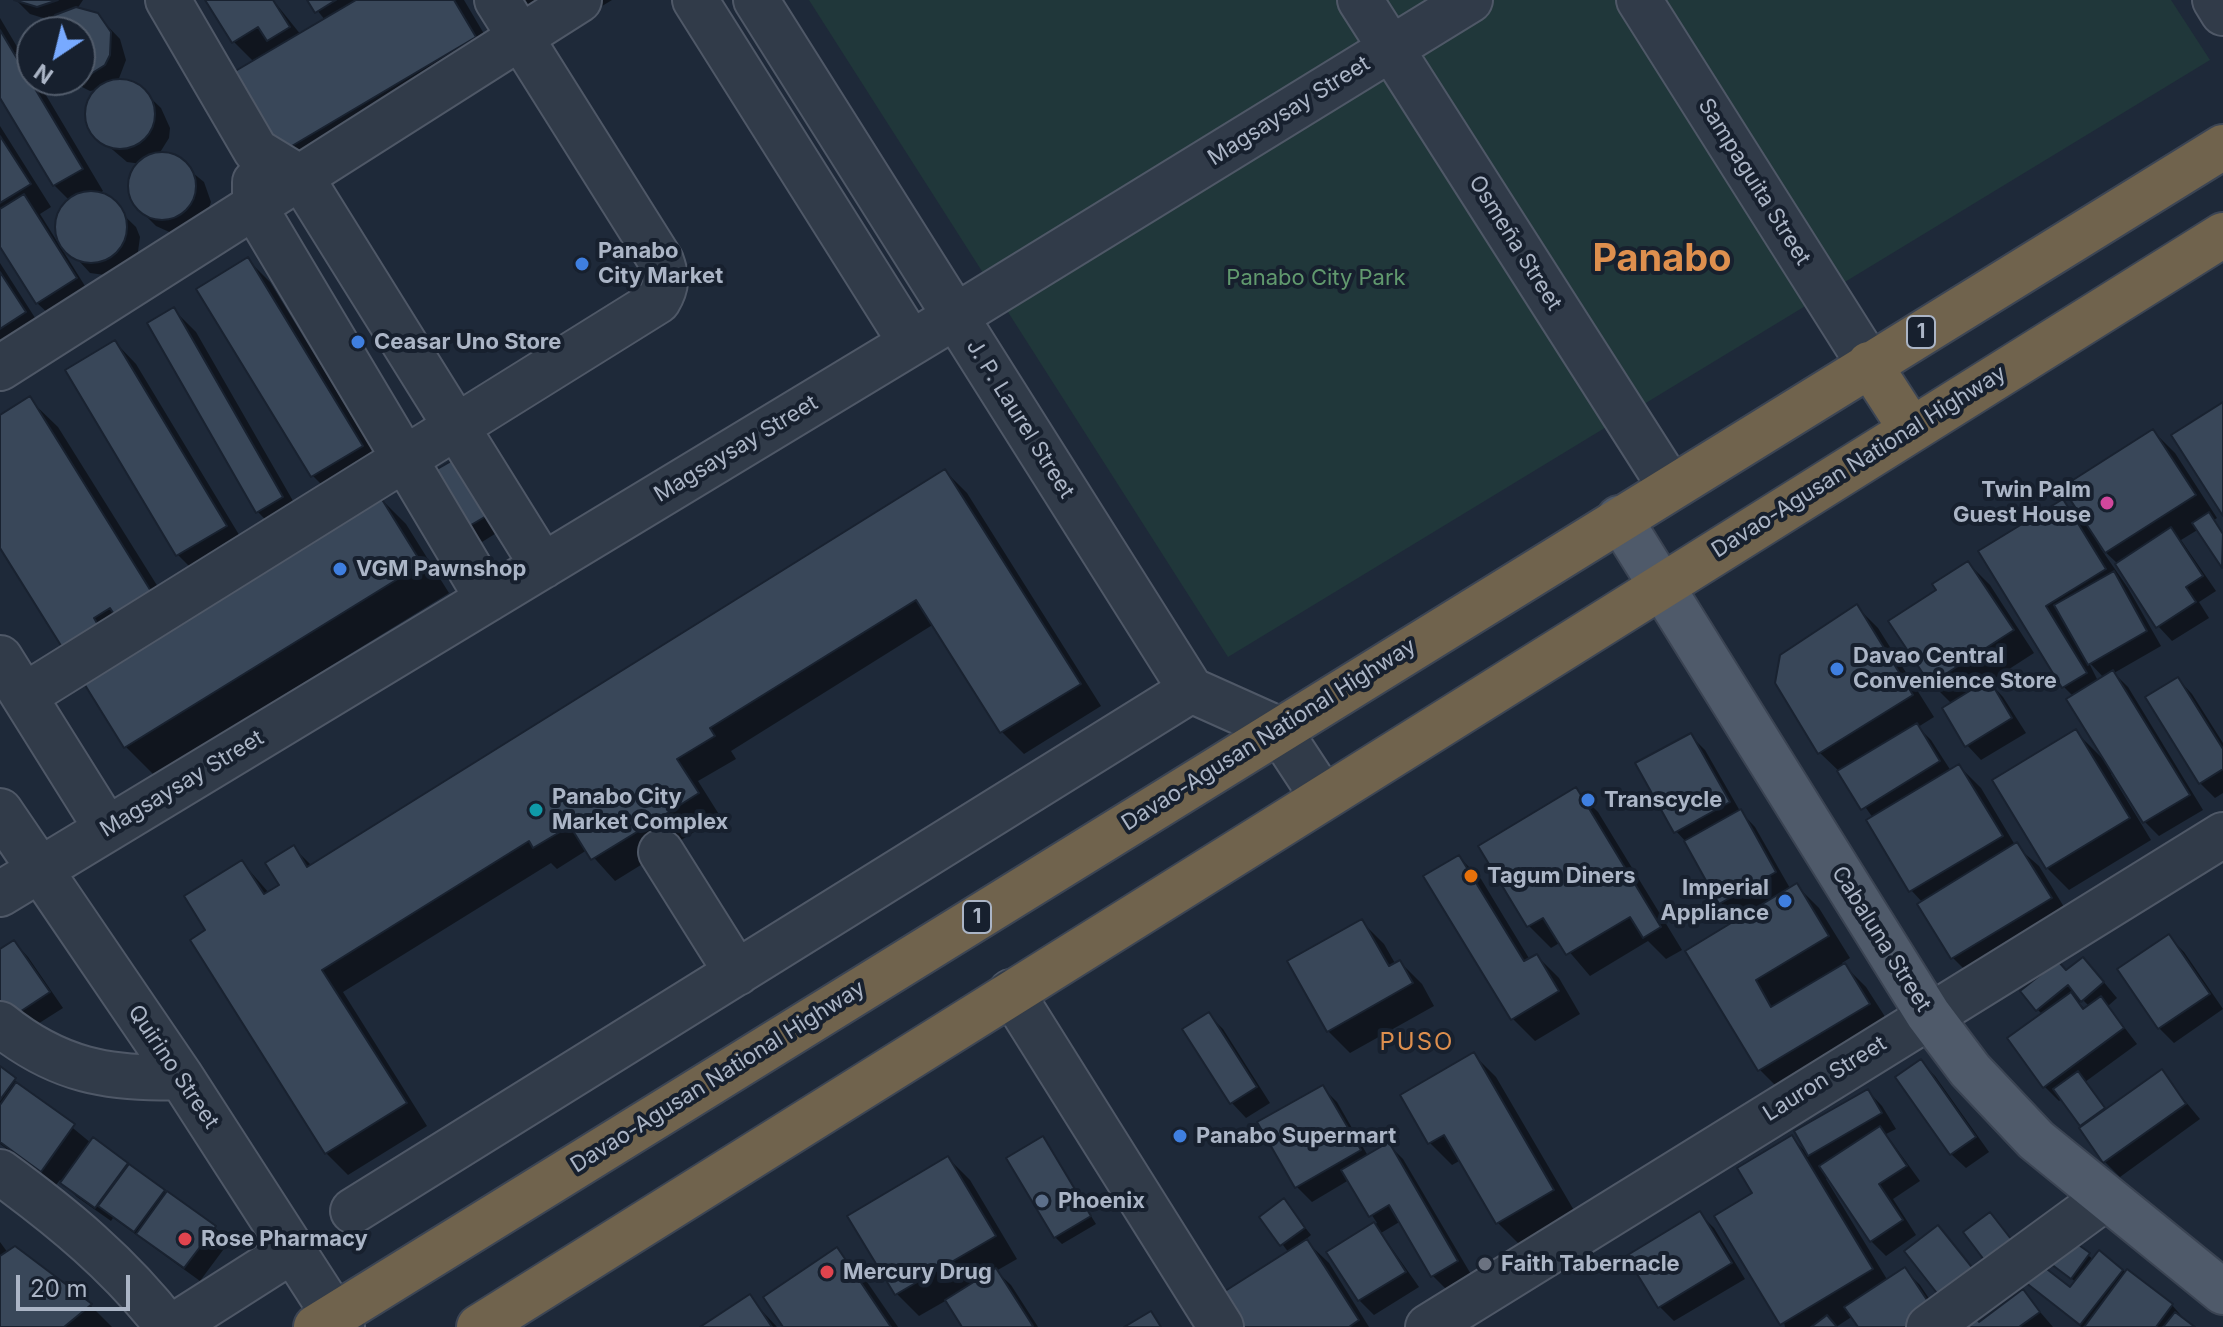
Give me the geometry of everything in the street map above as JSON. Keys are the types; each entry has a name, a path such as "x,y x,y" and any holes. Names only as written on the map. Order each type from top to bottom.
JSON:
{"highway":[{"name":"Davao-Agusan National Highway","path":"331,1323 1278,729 2223,147"},
{"name":"Davao-Agusan National Highway","path":"479,1327 1322,796 2223,235"},
{"path":"1869,364 1911,429"}],"main road":[{"name":"Cabaluna Street","path":"1619,518 1928,1014 1970,1070 2036,1140 2104,1199 2223,1292"}],"street":[{"path":"168,0 256,151 302,179 543,566"},
{"path":"0,368 302,179 508,18 579,0"},
{"path":"695,0 911,343"},
{"name":"J. P. Laurel Street","path":"756,0 1191,690"},
{"name":"Osmeña Street","path":"1360,0 1670,486"},
{"name":"Magsaysay Street","path":"0,894 956,316 1470,0"},
{"name":"Sampaguita Street","path":"1639,0 1869,364"},
{"path":"2215,0 2223,13"},
{"path":"24,696 658,301 665,289 666,276 661,261 508,18"},
{"path":"256,151 255,208 488,599"},
{"path":"0,658 107,829"},
{"path":"353,1211 1191,690 1278,729 1322,796"},
{"name":"Quirino Street","path":"0,811 181,1077 293,1250 331,1323"},
{"name":"Lauron Street","path":"1428,1327 1928,1014 2223,835"},
{"path":"661,852 737,973"},
{"path":"1011,992 1221,1327"},
{"path":"0,1024 43,1054 76,1067 108,1076 181,1077"},
{"path":"0,1172 89,1241 170,1327 293,1250"},
{"path":"1929,1327 2104,1199"}],"green space":[{"name":"Panabo City Park","path":"809,0 2171,0 2210,60 1228,657"}],"building":[{"path":"14,0 58,0 37,7"},
{"path":"205,0 273,0 290,27 267,41 258,27 232,43"},
{"path":"307,0 336,0 315,13"},
{"path":"356,0 454,0 476,37 280,153 232,73"},
{"path":"76,7 98,13 111,32 110,55 105,65 96,71 96,16 55,15"},
{"path":"0,30 16,57 16,96 39,96 83,169 53,186 0,98"},
{"path":"113,79 127,79 140,85 155,107 155,121 149,134 127,149 113,149 100,143 85,121 85,107 90,96 96,96 96,88"},
{"path":"0,136 31,184 0,203"},
{"path":"169,152 190,167 196,186 194,199 186,210 169,220 155,220 138,210 130,199 128,179 138,162 149,154"},
{"path":"91,191 111,197 121,207 127,227 121,247 111,257 91,263 71,257 61,247 55,227 61,207 71,197"},
{"path":"24,194 77,278 36,304 0,247 0,209"},
{"path":"248,257 363,446 311,477 196,289"},
{"path":"0,272 26,312 0,329"},
{"path":"174,307 283,497 256,513 147,323"},
{"path":"115,340 227,526 176,556 65,370"},
{"path":"30,396 154,596 117,619 110,608 94,618 101,630 65,652 0,548 0,415"},
{"path":"2223,402 2223,516 2171,435"},
{"path":"2153,429 2196,495 2105,553 2062,487"},
{"path":"460,456 493,512 466,528 432,472"},
{"name":"Panabo City Market Complex","path":"945,469 1081,684 1000,733 916,600 710,728 715,736 677,759 699,793 645,827 591,860 570,826 533,848 529,841 322,970 407,1103 325,1154 190,940 205,930 184,896 242,860 264,894 279,885 265,863 294,845 307,867"},
{"path":"378,493 422,564 124,748 80,677"},
{"path":"2063,499 2106,569 2046,606 2087,673 2062,688 1978,551"},
{"path":"2209,512 2223,534 2222,568 2192,523"},
{"path":"2171,527 2203,576 2186,587 2196,602 2156,628 2115,564"},
{"path":"1968,561 2014,630 1930,684 1888,621 1936,590 1932,584"},
{"path":"2114,571 2147,631 2088,665 2054,605"},
{"name":"Davao Central Convenience Store","path":"1857,604 1913,695 1818,754 1775,683 1780,655"},
{"path":"2113,670 2190,795 2143,823 2066,699"},
{"path":"2178,677 2223,749 2223,769 2199,784 2145,697"},
{"path":"1989,679 2012,718 1965,747 1942,708"},
{"path":"1917,723 1940,761 1861,810 1837,771"},
{"path":"2076,729 2130,818 2046,869 1992,780"},
{"path":"1691,733 1730,802 1674,833 1635,763"},
{"path":"1959,764 2003,836 1909,892 1866,820"},
{"path":"1576,787 1661,927 1643,938 1630,917 1566,955 1543,918 1527,927 1478,846"},
{"path":"1741,809 1776,872 1719,904 1684,841"},
{"path":"2017,842 2052,898 1951,959 1917,904"},
{"path":"1459,855 1524,961 1537,954 1559,991 1511,1020 1423,876"},
{"path":"1797,883 1829,936 1756,980 1771,1007 1845,963 1870,1004 1758,1071 1685,951"},
{"path":"1362,919 1389,966 1400,960 1413,983 1327,1032 1287,961"},
{"path":"2169,934 2210,994 2158,1029 2117,969"},
{"path":"14,940 50,992 6,1021 0,1012 0,949"},
{"path":"2083,957 2104,982 2081,1002 2068,985 2036,1011 2020,991 2058,961 2066,970"},
{"path":"2071,992 2083,1009 2101,996 2124,1028 2043,1088 2007,1038"},
{"path":"1209,1012 1257,1087 1230,1104 1182,1029"},
{"path":"1474,1052 1554,1190 1496,1224 1444,1135 1428,1144 1400,1095"},
{"path":"1921,1059 1976,1137 1950,1155 1895,1077"},
{"path":"0,1066 16,1078 0,1100"},
{"path":"2162,1069 2186,1104 2103,1163 2079,1128"},
{"path":"2078,1071 2105,1108 2080,1126 2053,1089"},
{"path":"16,1082 75,1124 41,1172 0,1142 0,1105"},
{"path":"1323,1085 1361,1150 1295,1188 1257,1122"},
{"path":"1868,1089 1882,1113 1808,1156 1794,1131"},
{"path":"1880,1126 1907,1166 1879,1184 1903,1220 1870,1242 1819,1166"},
{"path":"1792,1135 1873,1269 1780,1325 1714,1216 1752,1193 1737,1168"},
{"path":"1043,1136 1091,1216 1054,1238 1006,1158"},
{"path":"93,1137 128,1163 95,1208 60,1183"},
{"path":"1389,1142 1458,1261 1431,1277 1389,1205 1369,1217 1341,1170"},
{"path":"948,1156 996,1236 895,1295 847,1216"},
{"path":"129,1164 165,1190 134,1232 98,1206"},
{"path":"167,1191 216,1226 184,1268 136,1234"},
{"path":"1284,1198 1305,1228 1280,1246 1259,1217"},
{"path":"1700,1211 1732,1263 1658,1308 1626,1256"},
{"path":"1990,1212 2018,1248 1991,1269 1963,1232"},
{"path":"1374,1222 1406,1272 1358,1301 1326,1252"},
{"path":"1938,1225 1975,1271 1940,1297 1904,1251"},
{"path":"2066,1236 2090,1253 2071,1279 2047,1261"},
{"path":"1307,1239 1359,1320 1349,1327 1244,1327 1222,1293"},
{"path":"15,1246 92,1304 64,1327 0,1327 0,1256"},
{"name":"Mercury Drug","path":"837,1247 891,1327 783,1327 763,1297"},
{"path":"2099,1250 2123,1270 2080,1325 2025,1282 2039,1263 2070,1287"},
{"path":"1905,1267 1933,1309 1905,1327 1858,1327 1844,1307"},
{"path":"996,1268 1033,1326 962,1327 945,1300"},
{"path":"2127,1269 2173,1304 2156,1327 2084,1327"},
{"path":"2023,1289 2040,1312 2019,1327 1961,1327 1975,1317 1979,1322"},
{"path":"750,1294 772,1327 700,1327"},
{"path":"1151,1311 1161,1327 1124,1327"},
{"path":"2175,1312 2195,1327 2163,1327"},
{"path":"1827,1315 1837,1327 1811,1327"}],"place":[{"name":"Panabo City Market","path":"582,264"},
{"name":"Ceasar Uno Store","path":"358,342"},
{"name":"Twin Palm Guest House","path":"2107,503"},
{"name":"VGM Pawnshop","path":"340,569"},
{"name":"Davao Central Convenience Store","path":"1837,669"},
{"name":"Transcycle","path":"1588,800"},
{"name":"Panabo City Market Complex","path":"536,810"},
{"name":"Tagum Diners","path":"1471,876"},
{"name":"Imperial Appliance","path":"1785,901"},
{"name":"Panabo Supermart","path":"1180,1136"},
{"name":"Phoenix","path":"1042,1201"},
{"name":"Rose Pharmacy","path":"185,1239"},
{"name":"Faith Tabernacle","path":"1485,1264"},
{"name":"Mercury Drug","path":"827,1272"}],"district":[{"name":"Panabo","path":"1662,260"},
{"name":"PUSO","path":"1417,1043"}]}
